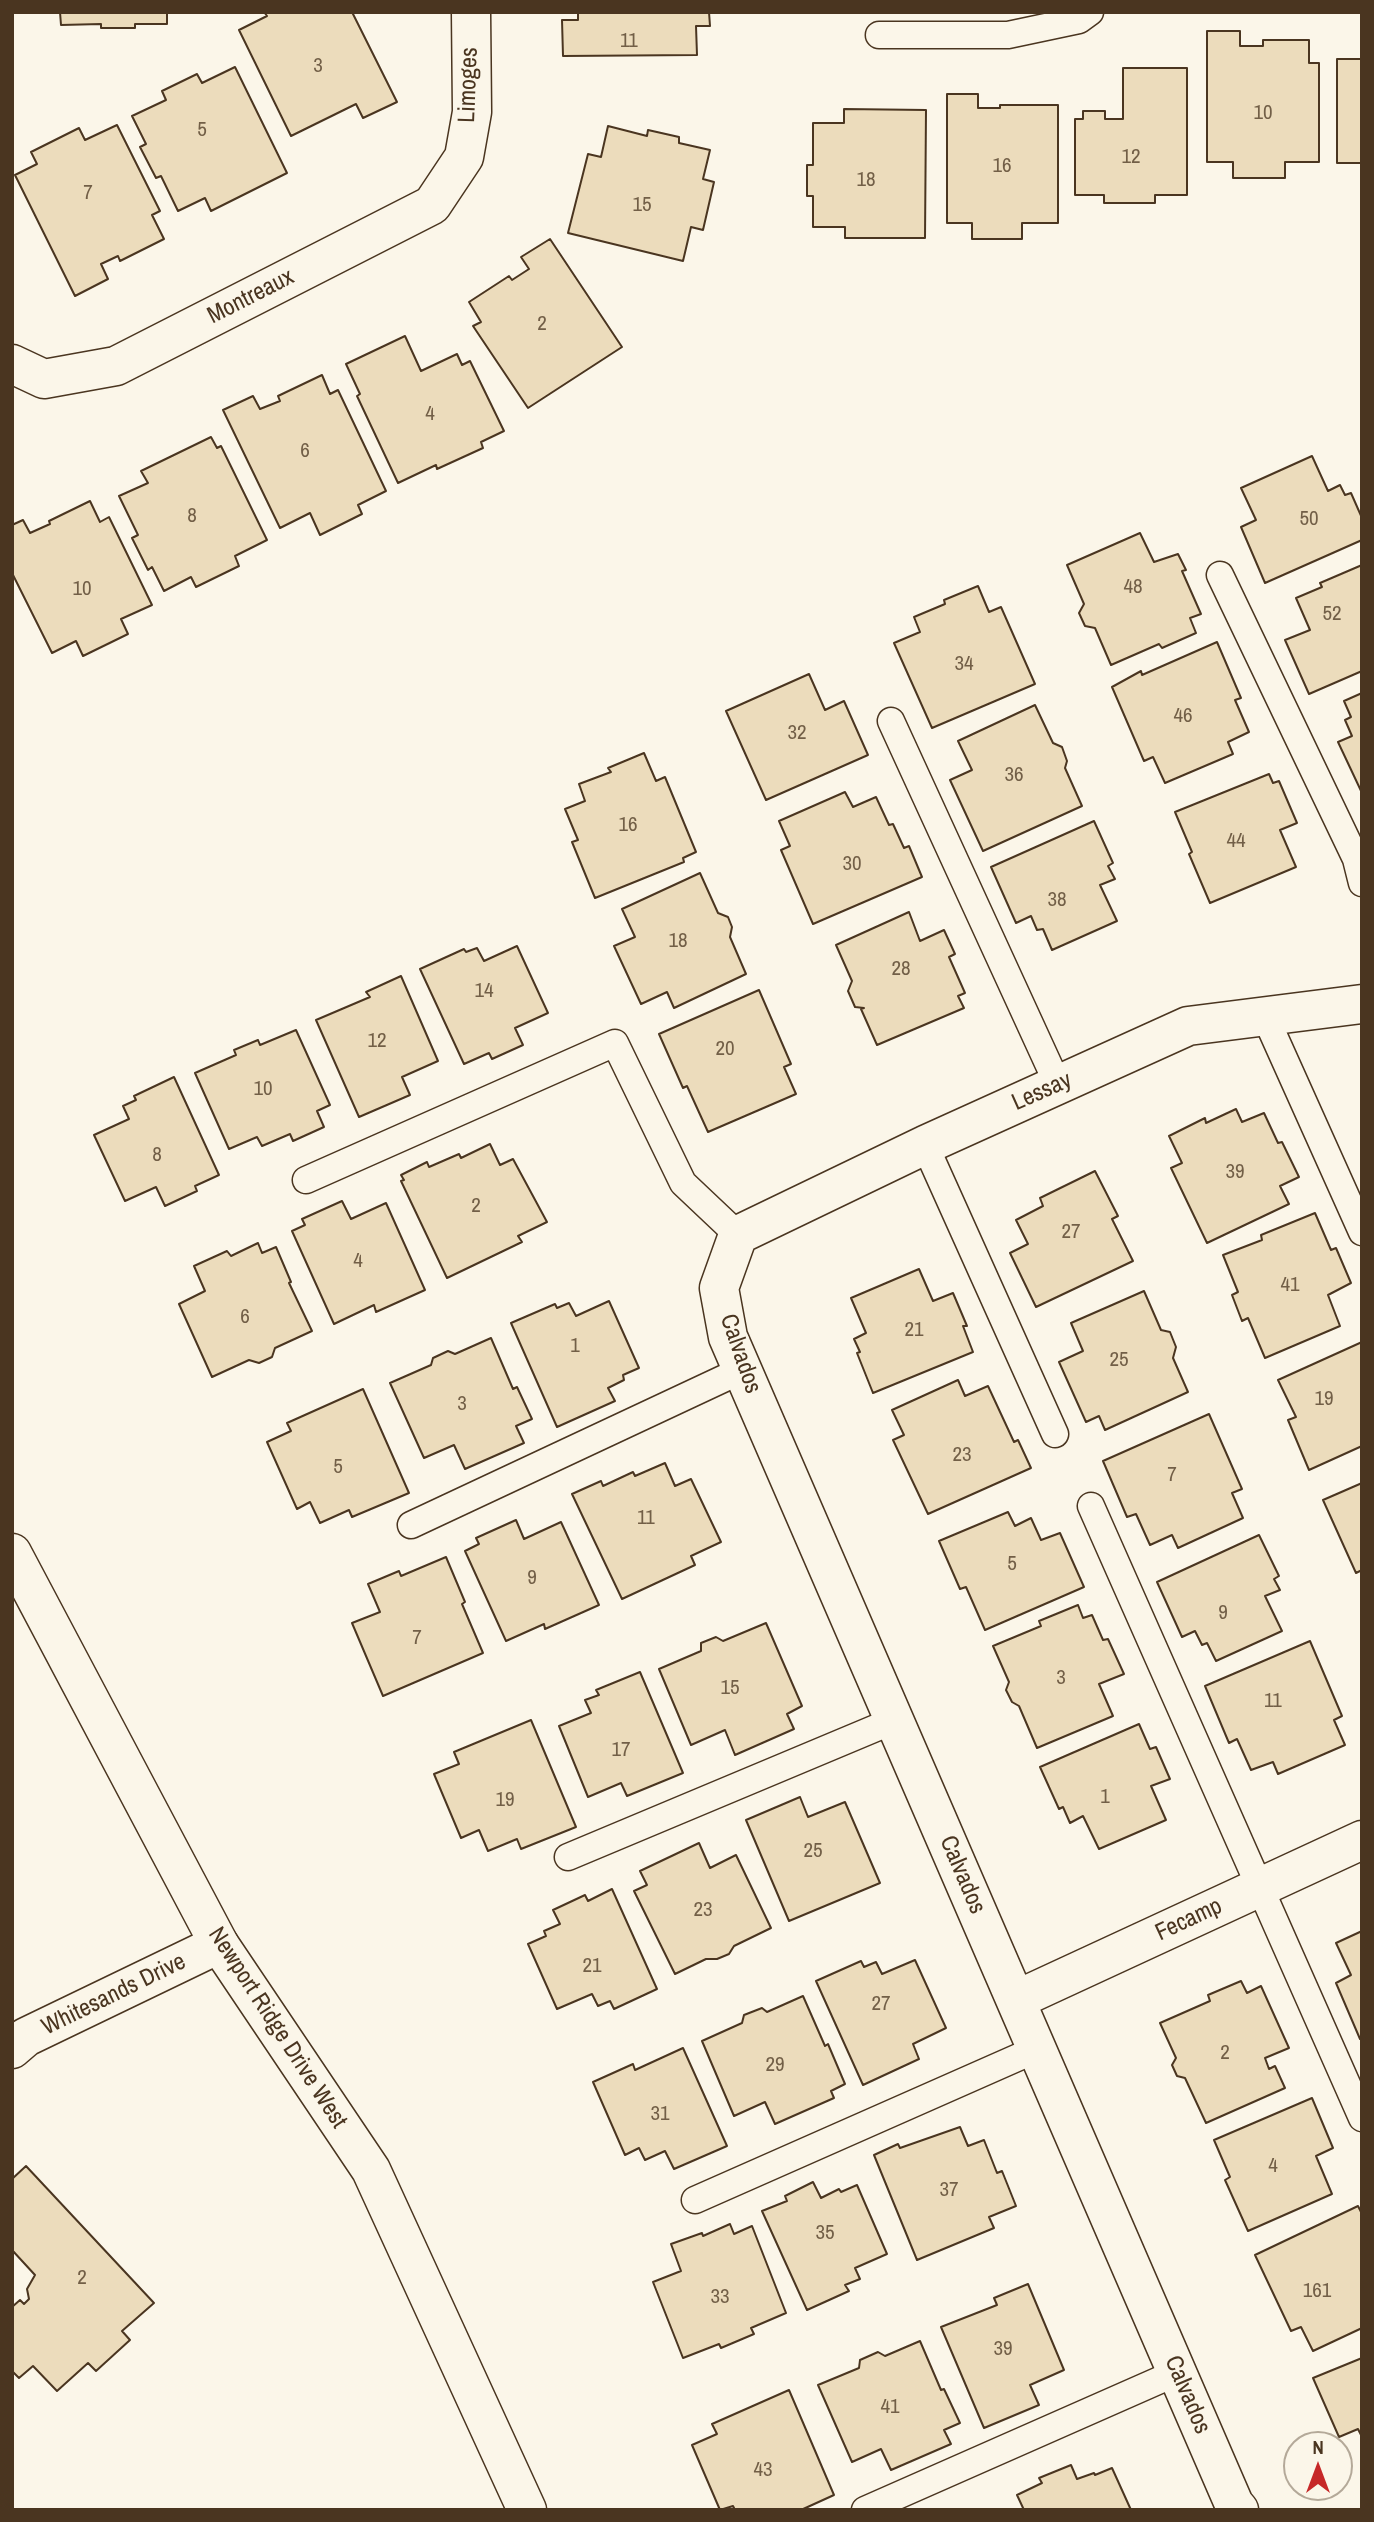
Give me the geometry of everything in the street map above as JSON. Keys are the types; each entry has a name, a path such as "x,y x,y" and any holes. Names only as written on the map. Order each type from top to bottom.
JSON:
{"street":[{"name":"Limoges","path":"464,158 472,112 471,12"},
{"name":"Montreaux","path":"12,364 44,379 116,366 432,205 464,158"},
{"name":"Lessay","path":"738,1235 925,1145 1188,1026 1362,1004"},
{"name":"Calvados","path":"738,1235 719,1288 728,1337 1234,2504 1239,2510"},
{"name":"Newport Ridge Drive West","path":"12,1553 219,1944 371,2170 527,2510"},
{"name":"Fecamp","path":"1016,2000 1362,1840"},
{"name":"Whitesands Drive","path":"12,2049 26,2037 219,1944"}],"lane":[{"path":"879,35 1008,35 1079,20 1090,12"},
{"path":"1220,575 1356,859 1362,883"},
{"path":"891,722 1058,1085"},
{"path":"1265,1016 1362,1232"},
{"path":"306,1181 615,1043 683,1183 738,1235"},
{"path":"925,1145 1055,1434"},
{"path":"411,1525 742,1370"},
{"path":"1091,1506 1362,2118"},
{"path":"568,1857 895,1720"},
{"path":"695,2200 1037,2049"},
{"path":"865,2510 1178,2372"}],"building":[{"path":"60,12 167,12 167,24 135,24 135,28 101,28 101,24 61,25"},
{"path":"264,12 352,12 397,102 363,118 356,104 291,136 239,30 267,16"},
{"path":"578,12 709,12 710,26 696,26 697,55 563,56 562,20 578,20"},
{"path":"1207,31 1240,31 1240,46 1263,46 1263,40 1309,40 1309,63 1319,63 1319,162 1285,162 1285,178 1233,178 1233,162 1207,162"},
{"path":"1337,59 1362,59 1362,163 1337,163"},
{"path":"235,67 287,173 211,211 205,198 178,211 161,176 156,178 140,147 146,144 132,116 166,100 162,91 197,74 202,83"},
{"path":"1123,68 1187,68 1187,195 1155,195 1155,203 1104,203 1104,195 1075,195 1075,119 1083,119 1083,111 1105,111 1105,119 1123,119"},
{"path":"947,94 978,94 978,108 1000,108 1000,105 1058,105 1058,223 1022,223 1022,239 972,239 972,223 947,223"},
{"path":"844,109 926,110 925,238 845,238 845,227 813,227 813,196 807,196 807,165 813,165 813,123 844,123"},
{"path":"117,125 160,211 152,215 164,239 120,261 118,256 101,264 108,279 75,296 15,175 37,164 31,152 79,128 85,140"},
{"path":"608,126 647,136 648,130 679,137 679,143 710,150 703,179 714,182 703,230 691,227 683,261 568,233 588,154 601,157"},
{"path":"550,239 622,347 528,408 473,326 481,322 469,302 509,276 512,280 529,269 521,257"},
{"path":"405,336 421,371 457,354 462,365 470,361 504,431 481,442 483,448 437,469 436,465 398,483 357,396 360,394 346,364"},
{"path":"322,375 330,394 338,390 386,491 358,505 362,514 320,535 310,513 280,528 223,410 253,396 260,409 280,401 278,396"},
{"path":"211,437 217,448 221,446 267,540 235,556 239,566 196,587 191,577 164,591 152,567 148,570 132,538 138,535 119,496 148,483 141,471"},
{"path":"1312,456 1328,491 1340,485 1345,495 1351,493 1362,518 1362,540 1265,583 1241,527 1256,520 1241,488"},
{"path":"90,501 100,522 109,517 152,605 121,619 128,634 83,656 76,641 52,653 12,573 12,525 23,520 30,533"},
{"path":"1140,533 1154,562 1178,554 1186,570 1182,571 1201,614 1190,618 1196,633 1162,648 1159,644 1111,665 1095,628 1085,626 1079,613 1084,604 1067,565"},
{"path":"1362,565 1362,671 1309,694 1285,640 1310,630 1296,598 1322,587 1320,583"},
{"path":"978,586 989,612 1001,607 1035,684 932,728 894,643 920,632 914,617 945,604 944,600"},
{"path":"1217,642 1241,698 1235,700 1249,732 1228,742 1233,754 1165,783 1153,757 1144,761 1112,687 1141,671 1142,675"},
{"path":"809,674 825,710 844,701 868,755 766,800 726,711"},
{"path":"1362,693 1362,793 1338,742 1352,736 1345,720 1351,717 1344,701"},
{"path":"1035,705 1053,743 1062,747 1067,761 1065,768 1082,806 983,851 950,780 972,770 958,741"},
{"path":"644,753 656,781 665,777 696,852 683,858 684,862 595,898 572,842 578,840 565,809 585,801 579,784 611,772 608,768"},
{"path":"1269,774 1273,783 1279,781 1297,823 1280,830 1296,867 1210,903 1175,812"},
{"path":"845,792 853,807 876,797 904,848 909,846 922,877 813,924 781,850 790,846 779,821"},
{"path":"1094,821 1113,863 1108,866 1115,879 1100,885 1117,921 1052,950 1043,929 1037,930 1031,916 1016,923 991,867"},
{"path":"700,873 718,913 728,917 732,927 730,937 746,974 674,1008 667,992 641,1004 614,946 635,937 622,909"},
{"path":"909,912 920,941 944,930 955,954 949,957 965,993 958,996 964,1008 877,1045 861,1009 864,1008 855,1007 848,991 852,981 836,945"},
{"path":"517,946 548,1013 515,1028 523,1045 492,1059 489,1053 464,1064 420,969 464,949 466,952 477,948 484,961"},
{"path":"401,976 438,1061 402,1077 410,1095 359,1117 316,1020 370,997 366,992"},
{"path":"759,990 791,1064 784,1067 796,1094 708,1132 687,1086 683,1088 659,1034"},
{"path":"296,1030 330,1105 317,1111 324,1127 293,1141 290,1134 262,1146 257,1137 229,1149 195,1073 236,1055 234,1050 258,1040 260,1045"},
{"path":"174,1077 219,1175 195,1186 197,1191 165,1206 156,1187 125,1201 94,1135 129,1119 123,1106 136,1100 134,1096"},
{"path":"1236,1109 1242,1122 1264,1113 1278,1143 1282,1142 1299,1177 1280,1186 1289,1204 1207,1243 1171,1168 1182,1163 1169,1136 1205,1118 1206,1123"},
{"path":"490,1144 500,1165 513,1159 547,1222 518,1236 522,1242 447,1278 401,1181 404,1180 401,1175 427,1162 429,1167 459,1154 461,1158"},
{"path":"1095,1171 1118,1216 1112,1219 1133,1261 1036,1307 1010,1253 1028,1244 1016,1220 1043,1206 1040,1198"},
{"path":"342,1201 351,1219 386,1203 425,1290 376,1312 374,1305 334,1324 292,1231 305,1225 302,1219"},
{"path":"1315,1213 1331,1250 1336,1248 1351,1283 1328,1295 1340,1326 1265,1358 1248,1318 1242,1321 1232,1295 1238,1292 1223,1255 1262,1240 1261,1235"},
{"path":"258,1243 262,1253 276,1247 291,1282 289,1283 312,1331 275,1348 272,1357 259,1363 249,1360 212,1377 179,1304 205,1291 194,1266 227,1251 231,1256"},
{"path":"919,1269 933,1301 953,1293 967,1326 963,1326 973,1352 873,1393 854,1339 866,1333 851,1298"},
{"path":"1144,1291 1161,1330 1170,1332 1176,1347 1173,1358 1188,1392 1105,1430 1099,1416 1086,1422 1059,1362 1083,1351 1071,1323"},
{"path":"609,1301 639,1368 623,1375 624,1380 608,1388 615,1401 557,1427 511,1323 555,1304 557,1308 569,1303 576,1316"},
{"path":"491,1338 513,1389 517,1387 532,1419 516,1426 524,1443 465,1469 454,1445 424,1458 390,1383 431,1365 433,1358 448,1351 455,1354"},
{"path":"1362,1342 1362,1446 1309,1470 1288,1420 1296,1417 1278,1380"},
{"path":"958,1380 965,1396 988,1386 1014,1442 1018,1440 1031,1468 928,1514 893,1440 904,1435 892,1410"},
{"path":"363,1389 409,1493 352,1517 349,1510 320,1523 310,1502 297,1509 267,1442 291,1431 287,1423"},
{"path":"1209,1414 1242,1489 1232,1493 1243,1518 1178,1548 1172,1535 1150,1545 1136,1514 1127,1517 1103,1461"},
{"path":"665,1463 675,1486 691,1479 721,1542 691,1556 695,1565 622,1599 572,1494 601,1481 603,1486 633,1472 635,1476"},
{"path":"1362,1483 1362,1570 1356,1573 1323,1500"},
{"path":"1008,1512 1015,1526 1031,1518 1041,1540 1060,1533 1084,1587 985,1630 966,1587 960,1589 939,1541"},
{"path":"516,1520 524,1539 561,1522 599,1605 545,1629 544,1624 506,1641 465,1551 479,1544 476,1538"},
{"path":"1259,1535 1279,1576 1274,1579 1280,1590 1265,1596 1282,1631 1216,1661 1207,1643 1202,1645 1195,1631 1182,1637 1157,1582"},
{"path":"446,1557 483,1653 383,1696 352,1623 380,1612 368,1584 399,1571 401,1576"},
{"path":"1078,1605 1083,1618 1092,1615 1103,1640 1108,1639 1124,1674 1099,1684 1113,1716 1037,1748 1019,1706 1012,1702 1006,1690 1009,1682 993,1646 1041,1626 1039,1621"},
{"path":"766,1623 802,1706 787,1714 794,1729 735,1755 725,1730 691,1745 659,1669 701,1651 701,1643 716,1637 723,1641"},
{"path":"1310,1641 1342,1716 1334,1720 1345,1745 1278,1774 1273,1762 1251,1770 1237,1739 1229,1743 1205,1686"},
{"path":"640,1672 683,1773 627,1796 621,1783 588,1797 559,1726 591,1713 585,1700 599,1695 596,1690"},
{"path":"531,1720 576,1827 521,1849 517,1839 488,1851 479,1830 461,1838 434,1774 459,1764 454,1752"},
{"path":"1139,1724 1150,1749 1156,1747 1170,1779 1151,1786 1166,1820 1099,1849 1083,1816 1070,1823 1063,1807 1059,1809 1040,1767"},
{"path":"800,1797 808,1817 845,1802 880,1883 789,1921 746,1820"},
{"path":"699,1843 710,1868 736,1855 771,1928 734,1946 729,1954 717,1959 706,1959 675,1974 634,1891 647,1885 640,1871"},
{"path":"612,1889 657,1989 614,2009 610,2001 598,2006 592,1994 557,2009 528,1944 546,1936 544,1931 560,1924 553,1910 585,1895 588,1901"},
{"path":"1362,1931 1360,2039 1336,1983 1351,1975 1336,1943"},
{"path":"915,1960 946,2028 913,2044 919,2059 863,2085 816,1981 861,1961 864,1967 876,1962 882,1974"},
{"path":"1241,1981 1247,1993 1261,1986 1289,2048 1265,2058 1269,2069 1275,2066 1285,2088 1206,2123 1185,2078 1177,2076 1172,2065 1176,2058 1160,2023 1210,2001 1208,1995"},
{"path":"803,1996 845,2084 831,2091 834,2098 775,2124 765,2102 734,2116 702,2041 742,2023 744,2015 762,2008 767,2012"},
{"path":"683,2048 727,2146 674,2169 665,2151 645,2160 639,2148 625,2155 593,2082 633,2064 635,2070"},
{"path":"1312,2098 1333,2148 1316,2156 1332,2194 1248,2231 1225,2180 1230,2177 1214,2140"},
{"path":"960,2127 968,2146 984,2140 997,2173 1002,2171 1016,2206 989,2217 994,2228 917,2260 874,2155 898,2144 900,2148"},
{"path":"26,2166 154,2303 122,2331 130,2340 96,2371 88,2363 57,2391 33,2366 19,2378 12,2371 12,2307 20,2300 24,2304 29,2299 27,2289 35,2275 12,2250 12,2179"},
{"path":"813,2182 821,2198 839,2189 841,2192 857,2185 887,2254 855,2268 860,2279 845,2285 849,2291 807,2310 762,2211 787,2201 785,2196"},
{"path":"1358,2206 1362,2214 1362,2328 1313,2351 1301,2327 1291,2331 1255,2255"},
{"path":"730,2224 734,2234 752,2226 786,2313 751,2328 754,2334 721,2348 719,2344 683,2358 653,2282 681,2271 671,2244 702,2233 703,2236"},
{"path":"1028,2284 1064,2370 1030,2385 1039,2405 984,2428 941,2327 997,2305 994,2298"},
{"path":"920,2341 941,2390 944,2389 960,2423 944,2430 951,2444 891,2470 881,2449 852,2462 818,2385 859,2368 860,2360 878,2352 885,2356"},
{"path":"1362,2358 1362,2437 1358,2429 1336,2431 1313,2378"},
{"path":"789,2390 834,2495 801,2510 735,2510 733,2506 720,2510 692,2445 717,2434 712,2424"},
{"path":"1071,2465 1077,2479 1112,2468 1131,2510 1024,2510 1017,2495 1042,2483 1039,2478"}]}
